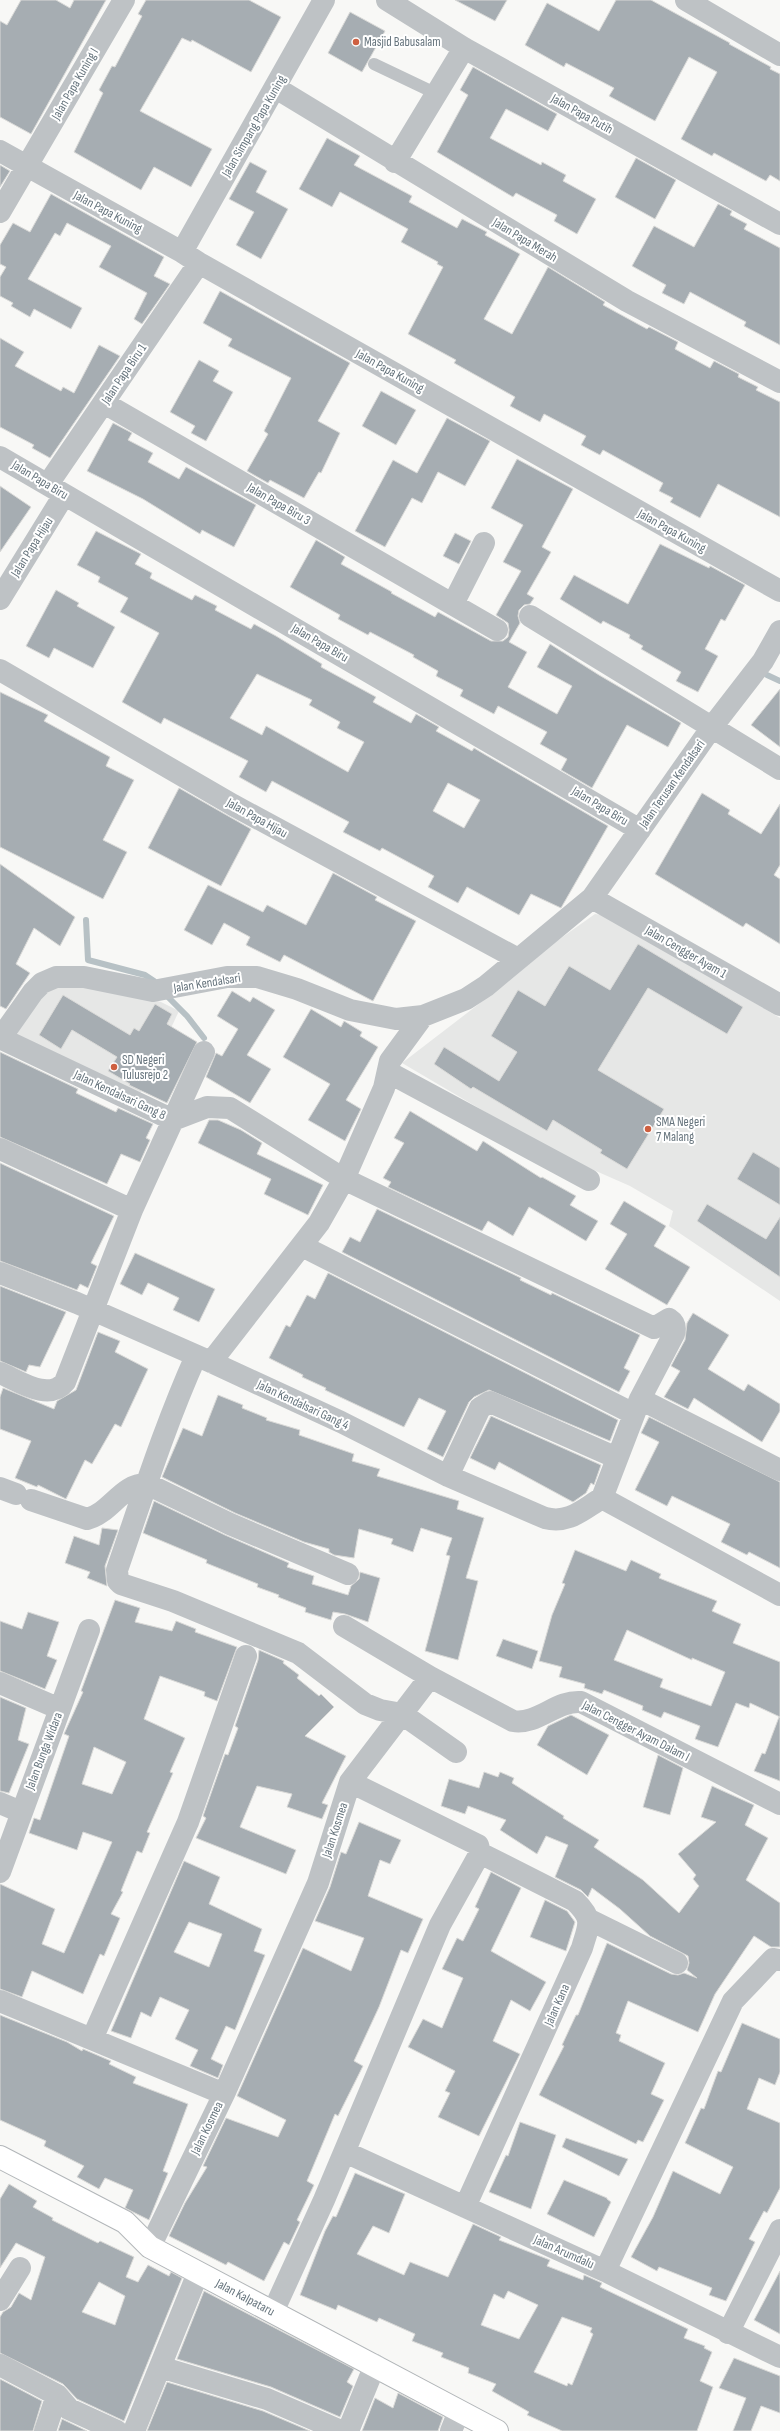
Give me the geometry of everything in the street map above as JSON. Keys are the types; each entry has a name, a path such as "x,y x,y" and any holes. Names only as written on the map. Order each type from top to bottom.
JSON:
{"main road":[{"name":"Jalan Kalpataru","path":"0,2157 125,2222 150,2247 497,2431"}],"street":[{"name":"Jalan Papa Kuning I","path":"0,212 124,0"},
{"name":"Jalan Simpang Papa Kuning","path":"190,258 276,88 324,0"},
{"name":"Jalan Papa Putih","path":"387,0 464,48 780,224"},
{"path":"686,0 780,55"},
{"path":"395,162 464,48"},
{"name":"Jalan Papa Merah","path":"276,88 395,162 627,301 780,382"},
{"name":"Jalan Papa Kuning","path":"0,151 26,168 190,258 780,591"},
{"name":"Jalan Papa Biru 1","path":"56,489 104,403 190,258"},
{"name":"Jalan Papa Biru 3","path":"104,403 497,630"},
{"name":"Jalan Papa Biru","path":"0,457 640,830"},
{"name":"Jalan Papa Hijau","path":"0,599 56,489"},
{"path":"453,604 484,543"},
{"path":"530,616 780,769"},
{"name":"Jalan Terusan Kendalsari","path":"518,959 592,898 712,727 763,661 780,631"},
{"name":"Jalan Papa Hijau","path":"0,670 233,805 518,959"},
{"name":"Jalan Cengger Ayam 1","path":"592,898 780,1006"},
{"name":"Jalan Kendalsari","path":"0,1039 33,992 42,983 56,976 72,976 153,991 227,977 257,977 272,980 350,1010 396,1019 423,1016 466,999 518,959"},
{"path":"423,1016 390,1062 384,1088 344,1179 319,1223 302,1246 204,1359 179,1394 146,1484 117,1570 117,1579 121,1584 173,1601 298,1653 365,1704 400,1716 456,1752"},
{"name":"Jalan Kendalsari Gang 8","path":"0,1039 173,1120 200,1109 218,1106 230,1108 344,1179 654,1328 669,1319 673,1322 676,1330 637,1407"},
{"path":"0,1373 45,1391 59,1389 65,1382 132,1210 204,1052"},
{"path":"388,1072 589,1180"},
{"path":"0,1149 132,1210"},
{"path":"302,1246 637,1407 780,1470"},
{"name":"Jalan Kendalsari Gang 4","path":"0,1273 94,1310 204,1359 341,1422 448,1476 545,1518 556,1521 571,1517 602,1498"},
{"path":"448,1476 480,1408 490,1402 617,1458"},
{"path":"637,1407 602,1498 780,1594"},
{"path":"15,1494 87,1519 102,1513 132,1486 146,1484 230,1524 348,1574"},
{"name":"Jalan Cengger Ayam Dalam I","path":"344,1626 430,1677 506,1718 521,1722 529,1720 563,1704 581,1702 780,1804"},
{"name":"Jalan Bunga Widara","path":"0,1872 89,1630"},
{"path":"92,2039 188,1822 246,1656"},
{"name":"Jalan Kosmea","path":"150,2247 224,2094 318,1883 350,1782 430,1677"},
{"path":"0,1683 60,1709"},
{"path":"273,2312 345,2152 440,1925 480,1853 478,1845 350,1782"},
{"path":"0,1803 21,1812"},
{"path":"480,1853 575,1902 587,1913 590,1920 677,1963"},
{"name":"Jalan Kana","path":"465,2207 582,1948 590,1920"},
{"path":"605,2271 733,2001 773,1958 780,1960"},
{"path":"0,2001 224,2094"},
{"name":"Jalan Arumdalu","path":"345,2152 605,2271 728,2333 780,2357"},
{"path":"728,2333 780,2230"},
{"path":"0,2300 20,2268"},
{"path":"134,2431 198,2273"},
{"path":"0,2365 57,2395 69,2409 117,2431"},
{"path":"348,2431 375,2365"},
{"path":"160,2366 267,2399 341,2431"},
{"path":"45,2431 57,2395"},
{"path":"451,2431 458,2411"}],"lane":[{"path":"374,64 436,94"}],"shaded area":[{"name":"SMA Negeri 7 Malang","path":"595,914 608,916 780,1018 780,1301 669,1226 673,1211 630,1186 555,1153 402,1063 514,977 554,943"},
{"name":"SD Negeri Tulusrejo 2","path":"72,985 128,993 161,1002 179,1011 139,1096 14,1039 39,996 52,986"}],"building":[{"path":"21,0 56,0 70,8 74,0 106,0 31,134 0,117 0,21 7,25"},
{"path":"146,0 249,0 281,17 251,72 192,40 191,42 182,38 140,111 212,149 191,187 154,167 141,190 74,152 103,93 99,90 112,66 115,67 142,16 138,14"},
{"path":"455,0 507,0 495,21"},
{"path":"616,0 651,0 730,43 729,44 771,67 770,69 780,74 780,181 770,175 766,181 714,153 712,156 681,139 717,72 689,57 655,121 609,96 614,88 566,63 564,67 525,45 547,3 599,31"},
{"name":"Masjid Babusalam","path":"350,12 385,31 362,72 328,53"},
{"path":"473,67 557,114 548,131 506,109 490,138 541,165 542,162 566,175 563,181 596,199 577,234 554,221 557,215 516,193 513,197 437,152 468,95 460,90"},
{"path":"327,138 360,156 354,165 412,196 409,202 457,228 462,219 487,232 485,235 520,254 484,319 512,334 548,267 605,302 603,305 647,329 649,327 678,342 675,349 710,368 714,361 739,374 738,377 758,387 756,390 780,402 780,517 718,484 700,518 670,502 673,498 659,491 663,483 603,450 600,455 581,445 586,436 544,414 540,422 510,406 515,397 454,363 456,360 408,334 443,267 437,264 438,262 401,242 408,229 340,192 332,207 299,189"},
{"path":"636,158 676,180 655,219 615,197"},
{"path":"250,162 267,171 256,192 288,209 261,259 236,245 254,212 229,199"},
{"path":"0,165 10,171 0,187"},
{"path":"51,194 164,257 154,276 170,284 142,324 134,319 147,293 99,267 111,246 67,223 60,236 55,233 28,279 82,308 71,329 34,309 30,317 11,306 13,303 0,296 0,277 6,267 0,264 0,245 13,223 30,232"},
{"path":"718,204 732,211 730,215 747,224 744,229 780,248 780,345 744,326 746,322 690,292 684,304 662,293 666,285 632,266 654,226 694,247"},
{"path":"220,291 350,363 318,421 340,433 321,473 319,472 304,498 270,480 268,483 247,471 268,434 264,431 291,378 228,346 232,339 203,323"},
{"path":"0,338 24,352 15,366 61,391 63,387 74,393 99,345 120,356 50,458 32,448 34,445 0,427"},
{"path":"199,360 219,371 213,381 233,392 206,441 191,433 195,426 170,412"},
{"path":"381,391 416,410 396,445 362,426"},
{"path":"447,418 490,441 465,486 438,472 422,503 412,498 385,547 355,531 393,460 417,473"},
{"path":"113,423 132,433 128,440 153,453 148,462 179,479 186,467 256,505 234,547 202,530 200,534 143,499 87,471"},
{"path":"517,459 573,489 542,547 551,552 527,594 534,598 530,604 524,605 519,610 518,616 520,623 509,642 527,652 508,687 557,714 572,686 537,667 550,644 599,675 681,723 668,747 627,725 592,788 561,770 567,759 540,744 547,732 498,706 494,714 460,696 463,690 436,676 438,671 413,657 414,655 370,632 368,635 338,619 340,615 290,587 316,540 345,557 341,564 435,617 438,612 491,641 503,641 508,637 508,623 496,615 521,571 503,562 523,525 491,508"},
{"path":"0,486 31,507 0,552"},
{"path":"96,531 141,554 135,564 152,573 150,578 192,600 195,595 217,606 215,610 251,629 254,624 322,664 321,667 376,697 373,702 411,723 416,714 439,727 436,731 472,751 474,748 608,826 561,908 531,894 519,915 467,887 458,903 428,887 434,876 382,848 380,851 343,832 349,822 272,781 266,792 239,777 248,761 164,718 161,724 122,702 159,633 120,612 128,598 98,582 100,577 77,565","holes":["257,674 312,700 309,705 340,722 337,728 364,742 348,772 266,726 262,735 230,718","448,783 480,800 464,828 433,811"]},
{"path":"455,533 471,541 459,564 443,556"},
{"path":"660,544 709,568 710,566 745,585 725,621 721,619 705,649 718,656 698,692 676,681 681,672 641,649 643,646 629,638 630,635 603,621 601,624 560,599 574,575 628,604"},
{"path":"56,590 79,603 77,606 115,627 93,668 54,648 49,658 26,646"},
{"path":"780,689 780,747 751,725"},
{"path":"0,692 48,715 44,721 110,757 106,766 134,780 103,840 127,852 103,899 0,847"},
{"path":"179,788 251,829 221,886 148,848"},
{"path":"702,793 730,810 728,814 761,834 780,804 780,865 774,875 780,879 780,944 746,923 743,927 655,874"},
{"path":"0,864 75,917 60,946 34,928 16,964 30,973 6,1009 0,1006"},
{"path":"333,873 377,897 375,900 416,921 373,1001 284,955 280,962 246,945 250,937 224,923 212,945 184,930 208,885 263,912 267,905 306,925"},
{"path":"638,944 743,1007 727,1034 648,988 598,1070 664,1109 627,1169 600,1153 602,1150 553,1120 547,1131 473,1087 471,1089 434,1064 444,1047 499,1081 517,1052 491,1036 518,990 545,1006 569,966 610,990"},
{"path":"232,991 250,1002 253,997 275,1010 247,1055 271,1069 250,1103 206,1077 216,1053 222,1056 238,1029 217,1016"},
{"path":"63,995 130,1035 134,1028 139,1031 155,1004 172,1014 167,1024 197,1042 167,1103 129,1085 130,1084 108,1071 117,1057 72,1030 61,1049 39,1035"},
{"path":"311,1009 341,1027 344,1021 362,1032 360,1036 378,1047 346,1100 361,1109 345,1141 308,1120 330,1084 283,1057"},
{"path":"0,1052 78,1089 76,1093 116,1112 118,1108 153,1124 146,1138 150,1140 140,1162 121,1154 107,1184 0,1137"},
{"path":"410,1111 477,1151 483,1141 541,1178 542,1177 576,1196 570,1205 598,1221 586,1241 529,1207 513,1236 488,1221 482,1231 388,1187 391,1182 383,1178 404,1143 394,1138"},
{"path":"209,1120 218,1120 241,1130 262,1143 257,1154 323,1185 308,1215 264,1194 271,1179 198,1143"},
{"path":"753,1152 780,1168 780,1205 737,1179"},
{"path":"0,1163 114,1216 91,1263 97,1266 88,1288 80,1284 77,1290 0,1261"},
{"path":"624,1201 666,1226 654,1246 690,1267 667,1305 605,1269 627,1234 610,1224"},
{"path":"707,1204 766,1239 780,1217 780,1277 697,1221"},
{"path":"377,1209 521,1278 520,1280 551,1295 552,1293 640,1335 624,1368 630,1371 619,1392 342,1252 350,1237 360,1242"},
{"path":"135,1253 215,1289 199,1322 173,1310 179,1298 148,1283 142,1295 120,1284"},
{"path":"328,1273 618,1420 610,1441 489,1390 474,1397 469,1402 443,1457 427,1449 446,1411 419,1398 404,1427 325,1390 326,1388 302,1377 303,1375 269,1358 286,1325 290,1327 307,1295 315,1299"},
{"path":"0,1286 66,1312 40,1367 29,1365 26,1372 0,1361"},
{"path":"693,1313 729,1335 708,1369 744,1391 748,1384 780,1404 780,1411 762,1442 694,1398 688,1409 664,1397 680,1371 671,1366 685,1340 687,1323"},
{"path":"98,1332 120,1341 115,1352 148,1369 121,1427 115,1424 92,1464 85,1460 66,1499 38,1485 37,1487 15,1478 31,1441 0,1429 0,1397 3,1388 54,1409 57,1401 76,1390"},
{"path":"218,1395 243,1405 242,1408 267,1418 266,1420 300,1430 299,1435 354,1454 352,1461 380,1469 377,1476 459,1501 457,1509 484,1518 466,1578 478,1581 458,1660 425,1651 450,1556 446,1555 452,1538 421,1528 413,1552 391,1544 393,1539 359,1529 354,1558 334,1555 329,1552 329,1549 304,1542 235,1513 162,1477 183,1428 202,1436"},
{"path":"491,1416 601,1465 594,1485 591,1483 586,1493 573,1502 499,1462 495,1470 470,1458"},
{"path":"649,1417 780,1482 780,1568 749,1552 747,1555 721,1542 730,1524 672,1496 667,1506 635,1490 659,1442 641,1433"},
{"path":"154,1501 225,1535 289,1563 287,1567 314,1576 312,1584 348,1595 351,1586 359,1579 360,1572 380,1578 368,1622 345,1614 333,1612 331,1620 305,1612 306,1608 278,1597 279,1595 257,1587 258,1584 206,1563 207,1560 143,1533"},
{"path":"102,1528 118,1530 105,1566 107,1586 87,1578 90,1572 65,1563 74,1536 99,1545"},
{"path":"575,1550 626,1571 631,1560 661,1574 659,1578 717,1601 712,1611 741,1624 733,1643 780,1662 780,1717 750,1703 749,1708 736,1703 718,1747 695,1739 700,1726 664,1712 661,1718 642,1710 643,1706 604,1690 602,1694 584,1688 585,1684 559,1677 562,1667 539,1661 552,1615 565,1584 562,1583","holes":["627,1630 692,1660 692,1658 725,1672 711,1706 660,1687 663,1679 614,1660"]},
{"path":"115,1600 140,1608 135,1622 172,1631 176,1621 196,1629 195,1632 237,1647 217,1701 204,1696 205,1692 160,1676 144,1719 185,1738 170,1772 173,1773 147,1832 150,1833 142,1853 137,1851 121,1891 123,1892 111,1914 120,1918 104,1956 100,1954 83,1994 32,1971 22,1997 0,1989 0,1884 55,1909 42,1944 64,1953 112,1842 83,1832 77,1850 29,1833 34,1818 40,1820 69,1736 64,1734 83,1692 81,1691","holes":["94,1747 126,1762 112,1794 82,1784"]},
{"path":"28,1612 59,1622 47,1656 57,1660 45,1689 0,1671 0,1621 22,1629"},
{"path":"503,1639 538,1651 532,1669 496,1656"},
{"path":"259,1650 284,1661 283,1663 299,1675 297,1678 319,1696 321,1694 334,1707 305,1736 346,1756 322,1803 328,1805 322,1819 287,1807 292,1794 257,1786 240,1827 296,1850 286,1874 196,1838 206,1818 203,1816 225,1754 228,1755 238,1728 235,1726 258,1660"},
{"path":"0,1697 26,1708 18,1740 29,1744 9,1793 0,1791"},
{"path":"571,1715 609,1735 587,1775 537,1745 548,1726"},
{"path":"779,1717 780,1781 754,1771 762,1753 765,1754"},
{"path":"658,1755 683,1768 670,1815 643,1807"},
{"path":"484,1772 498,1777 500,1772 514,1778 512,1783 564,1816 563,1818 599,1840 594,1847 643,1880 679,1913 699,1886 693,1879 696,1875 678,1854 716,1822 701,1817 712,1786 754,1805 745,1825 768,1838 746,1880 780,1903 780,1947 771,1947 754,1936 715,1994 698,2032 628,2001 616,2033 621,2035 619,2041 665,2063 651,2094 664,2100 643,2142 638,2140 636,2144 539,2095 564,2046 562,2045 576,2015 578,2015 607,1943 671,1974 678,1975 684,1973 697,1978 687,1970 689,1963 688,1956 650,1936 620,1909 592,1888 588,1897 581,1890 555,1877 568,1845 546,1836 537,1854 500,1830 506,1820 468,1806 465,1814 441,1806 449,1779 479,1788"},
{"path":"359,1822 401,1840 390,1864 380,1860 368,1896 423,1919 408,1953 401,1950 379,2007 354,2061 363,2066 338,2116 335,2114 307,2181 314,2185 297,2220 300,2222 289,2245 284,2242 264,2281 228,2262 226,2265 169,2236 185,2203 207,2167 203,2166 226,2118 278,2137 286,2120 237,2096 303,1948 351,1971 364,1938 315,1921 330,1887 341,1852 346,1854"},
{"path":"184,1861 220,1877 209,1904 262,1929 254,1951 265,1955 235,2030 226,2026 211,2059 223,2065 218,2078 190,2066 198,2050 175,2039 189,2010 160,1997 151,2017 141,2012 131,2038 111,2031","holes":["189,1922 222,1934 209,1967 174,1952"]},
{"path":"491,1872 521,1888 491,1951 546,1982 530,2011 511,2000 493,2041 520,2054 479,2136 438,2117 450,2093 445,2091 455,2071 408,2047 423,2019 442,2028 463,1978 442,1969 457,1938 463,1941 479,1909 475,1907"},
{"path":"545,1900 567,1911 575,1922 566,1951 530,1937"},
{"path":"0,2015 67,2042 82,2051 83,2049 111,2061 109,2064 136,2077 133,2083 188,2104 163,2171 168,2173 149,2220 125,2208 133,2190 105,2178 99,2189 77,2177 84,2166 44,2146 46,2141 0,2120"},
{"path":"742,2023 780,2039 780,2072 775,2085 759,2078 747,2109 780,2123 780,2188 767,2213 764,2211 749,2239 755,2242 726,2301 709,2295 712,2288 659,2267 657,2271 631,2257 653,2217 673,2171 720,2194 733,2167 685,2143 701,2108 704,2109 718,2071 721,2072"},
{"path":"520,2122 556,2135 531,2209 489,2192 506,2155 508,2156"},
{"path":"566,2138 628,2159 619,2176 562,2147"},
{"path":"355,2173 405,2194 389,2233 373,2226 357,2254 404,2275 410,2262 448,2277 473,2224 501,2237 499,2240 550,2260 547,2266 583,2280 584,2275 602,2283 600,2287 688,2329 684,2338 705,2346 704,2348 712,2352 700,2381 713,2387 697,2431 562,2431 527,2415 529,2412 492,2391 496,2384 468,2373 469,2368 441,2357 443,2353 412,2341 415,2334 379,2318 377,2322 338,2305 336,2310 300,2295 325,2231 333,2216 336,2217","holes":["508,2291 538,2305 519,2339 481,2325 494,2294 504,2299","562,2317 592,2328 590,2332 593,2334 572,2385 568,2383 567,2386 534,2372"]},
{"path":"564,2180 607,2198 611,2202 594,2237 547,2214"},
{"path":"9,2184 37,2201 33,2207 53,2218 52,2220 98,2243 100,2241 134,2257 126,2277 138,2282 148,2265 169,2276 171,2272 182,2278 124,2421 77,2399 63,2384 0,2353 0,2317 3,2312 11,2307 19,2293 31,2300 45,2257 16,2243 0,2268 0,2199","holes":["99,2282 125,2296 115,2325 82,2312"]},
{"path":"780,2271 780,2334 754,2320"},
{"path":"204,2291 354,2369 347,2382 353,2386 340,2417 271,2387 177,2359"},
{"path":"734,2358 780,2376 780,2413 761,2406 751,2431 733,2431 746,2398 719,2388"},
{"path":"0,2379 42,2401 33,2431 0,2431"},
{"path":"167,2382 263,2411 310,2431 147,2431"},
{"path":"398,2393 443,2417 438,2431 362,2431 375,2398 393,2408"},
{"path":"62,2419 64,2420 87,2431 58,2431"}],"waterway":[{"path":"767,675 780,681"},
{"path":"86,920 88,960 145,975 154,981"},
{"path":"168,997 187,1016 204,1038"}],"place":[{"name":"Masjid Babusalam","path":"356,42"},
{"name":"SD Negeri Tulusrejo 2","path":"114,1067"},
{"name":"SMA Negeri 7 Malang","path":"648,1129"}]}
